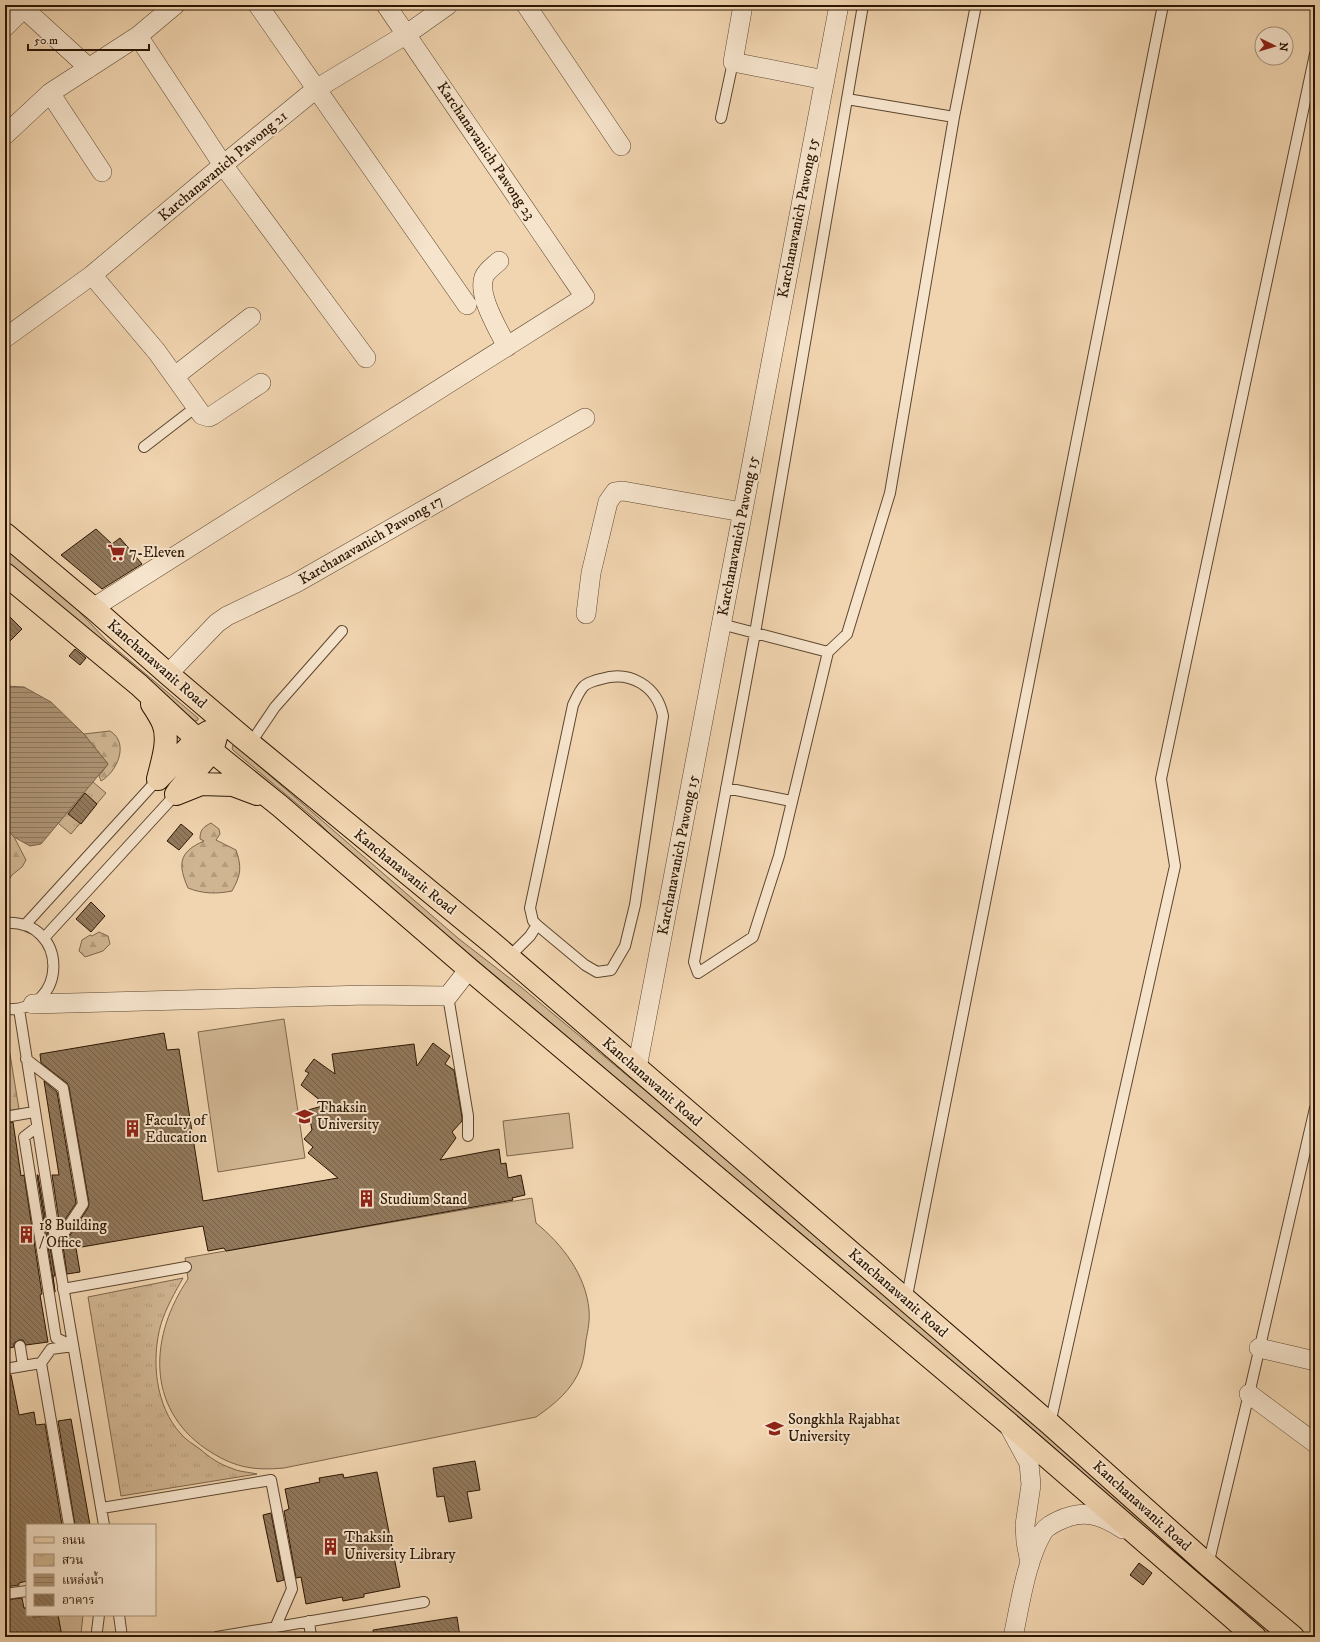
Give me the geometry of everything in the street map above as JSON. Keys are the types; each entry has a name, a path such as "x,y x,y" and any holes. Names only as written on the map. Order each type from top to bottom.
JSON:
{"main road":[{"name":"Kanchanawanit Road","path":"5,534 94,608 246,741 508,958 1050,1424 1208,1565 1293,1637"},
{"name":"Kanchanawanit Road","path":"5,574 208,740 280,806 470,969 1008,1423 1255,1637"},
{"path":"139,685 164,723 164,752 158,778"},
{"path":"176,794 208,740 213,719 204,704"},
{"path":"158,778 208,740 228,732 246,741"},
{"path":"176,794 201,784 233,785 248,790 280,806"}],"street":[{"path":"5,135 50,93 138,36 175,5"},
{"path":"258,5 466,305"},
{"name":"Karchanavanich Pawong 23","path":"386,5 585,297 507,347"},
{"name":"Karchanavanich Pawong 21","path":"5,338 92,275 316,89 407,34 448,5"},
{"path":"526,5 621,146"},
{"path":"743,5 733,62 825,80"},
{"name":"Karchanavanich Pawong 15","path":"636,1068 839,5"},
{"path":"5,27 23,6 89,68"},
{"path":"138,36 223,165 366,358"},
{"path":"50,93 102,172"},
{"path":"94,608 507,347 486,304 483,287 484,276 499,261"},
{"path":"92,275 157,352 202,415 209,417 261,383"},
{"path":"175,376 251,317"},
{"name":"Karchanavanich Pawong 17","path":"168,674 217,623 227,616 296,583 585,418"},
{"path":"586,614 590,573 608,502 615,492 623,491 742,512"},
{"path":"26,1007 367,995 448,996 470,969"},
{"path":"1260,1348 1315,1361"},
{"path":"1250,1394 1315,1443"},
{"path":"1008,1423 1029,1463 1030,1485 1025,1525 1026,1542 1030,1563"},
{"path":"1012,1637 1030,1563 1044,1531 1051,1524 1072,1514 1086,1514 1100,1517 1114,1523 1160,1556"}],"lane":[{"path":"863,5 754,633 694,962 698,973 753,937 779,856 828,652 847,634 890,493 954,118 976,5"},
{"path":"906,1300 1163,5"},
{"path":"1050,1424 1175,866 1161,779 1315,54"},
{"path":"721,118 733,62"},
{"path":"847,99 954,118"},
{"path":"144,447 196,407"},
{"path":"721,624 828,652"},
{"path":"246,741 342,632"},
{"path":"611,676 629,677 644,684 655,695 661,707 663,716 635,905 625,946 611,970 597,972 585,965 537,924 533,921 530,908 572,705 584,686 611,676"},
{"path":"25,925 158,778"},
{"path":"726,788 791,801"},
{"path":"44,938 176,794"},
{"path":"5,923 25,925 35,930 44,938 52,951 54,966 52,981 45,994 26,1007 5,1010"},
{"path":"508,958 530,936 537,924"},
{"path":"448,996 468,1116 468,1136"},
{"path":"26,1007 26,1059 63,1289 104,1524"},
{"path":"26,1059 63,1088 83,1204 56,1245"},
{"path":"1208,1565 1250,1394 1315,1108"},
{"path":"5,1117 34,1112"},
{"path":"37,1127 24,1137 56,1338 73,1346"},
{"path":"63,1289 186,1267"},
{"path":"20,1346 23,1366"},
{"path":"5,1369 41,1363 51,1349 73,1346"},
{"path":"41,1363 70,1524"},
{"path":"102,1508 271,1480 292,1589 275,1628"},
{"path":"5,1594 26,1591"},
{"path":"217,1637 424,1602"},
{"path":"97,1631 99,1616"},
{"path":"119,1616 122,1637"},
{"path":"309,1621 311,1637"}],"green space":[{"path":"5,547 71,603 109,643 198,718 198,720 194,720 5,560"},
{"path":"110,731 116,736 119,743 119,757 112,771 101,781 99,776 108,764 84,734"},
{"path":"233,745 459,939 521,987 702,1138 1281,1637 1268,1637 848,1273 347,851 314,818 234,751 232,749"},
{"path":"80,771 106,793 71,834 46,813"},
{"path":"211,823 219,829 220,834 216,840 236,850 238,856 240,871 232,891 215,893 199,891 188,888 185,880 182,860 189,850 195,845 204,841 200,839 201,831 204,827"},
{"path":"5,827 14,837 26,860 22,867 12,875 5,886"},
{"path":"99,932 108,936 110,944 103,951 85,957 79,951 82,940"},
{"path":"284,1019 305,1158 218,1172 198,1032"},
{"path":"5,1035 7,1036 19,1109 5,1111"},
{"path":"569,1113 573,1148 507,1156 503,1121"},
{"path":"532,1198 536,1223 555,1241 571,1261 578,1273 587,1297 589,1314 589,1325 584,1357 578,1375 563,1395 536,1417 284,1468 262,1469 234,1464 206,1449 186,1432 172,1413 163,1392 160,1369 161,1346 166,1323 175,1301 188,1279 185,1258"},
{"path":"183,1278 165,1312 161,1324 156,1352 158,1382 166,1410 172,1423 183,1436 211,1457 234,1469 257,1474 121,1496 88,1297"},
{"path":"58,1616 83,1616 81,1634 62,1637"}],"water":[{"path":"5,686 24,687 51,702 84,734 108,764 41,844 30,846 14,837 5,827"}],"building":[{"name":"7-Eleven","path":"96,529 112,544 120,538 142,564 102,589 61,555"},
{"path":"5,612 22,629 5,646"},
{"path":"75,649 86,658 80,665 69,656"},
{"path":"85,793 97,804 81,824 68,814"},
{"path":"181,824 193,834 179,850 167,841"},
{"path":"91,902 105,916 91,932 76,919"},
{"path":"164,1033 167,1050 179,1049 203,1201 338,1178 308,1153 313,1147 304,1139 312,1130 308,1110 326,1105 301,1085 309,1073 305,1071 314,1059 335,1074 332,1054 414,1044 417,1066 433,1043 450,1056 445,1064 454,1070 462,1117 462,1121 452,1132 456,1138 440,1160 499,1149 501,1164 506,1163 508,1178 521,1175 525,1195 512,1198 513,1200 226,1251 224,1248 208,1251 203,1226 76,1248 80,1272 67,1274 63,1246 88,1208 89,1203 69,1087 67,1083 41,1063 40,1054"},
{"path":"44,1081 57,1092 76,1203 60,1227 52,1175 59,1175"},
{"name":"18 Building / Office","path":"13,1122 21,1176 24,1175 42,1294 40,1295 48,1342 26,1345 23,1340 19,1340 14,1343 14,1347 5,1349 5,1123"},
{"path":"37,1175 55,1276 53,1276 55,1292"},
{"path":"5,1375 11,1375 19,1415 34,1412 36,1425 45,1424 62,1524 26,1524 26,1581 19,1583 19,1585 5,1587"},
{"path":"71,1419 90,1524 75,1524 58,1421"},
{"path":"475,1461 480,1490 467,1492 472,1518 449,1522 444,1496 437,1497 433,1468"},
{"name":"Thaksin University Library","path":"377,1472 400,1587 364,1594 364,1597 343,1601 342,1597 306,1604 301,1577 296,1578 284,1511 289,1509 285,1489 320,1482 319,1478 343,1474 344,1478"},
{"path":"271,1513 284,1580 277,1582 263,1515"},
{"path":"1139,1563 1152,1573 1143,1585 1130,1575"},
{"path":"22,1598 24,1608 26,1608 26,1616 58,1616 62,1637 5,1637 5,1600"},
{"path":"457,1617 460,1637 374,1637 373,1630"}],"place":[{"name":"7-Eleven","path":"116,552"},
{"name":"Thaksin University","path":"304,1116"},
{"name":"Faculty of Education","path":"132,1129"},
{"name":"Studium Stand","path":"367,1199"},
{"name":"18 Building / Office","path":"26,1234"},
{"name":"Songkhla Rajabhat University","path":"775,1428"},
{"name":"Thaksin University Library","path":"331,1546"}]}
